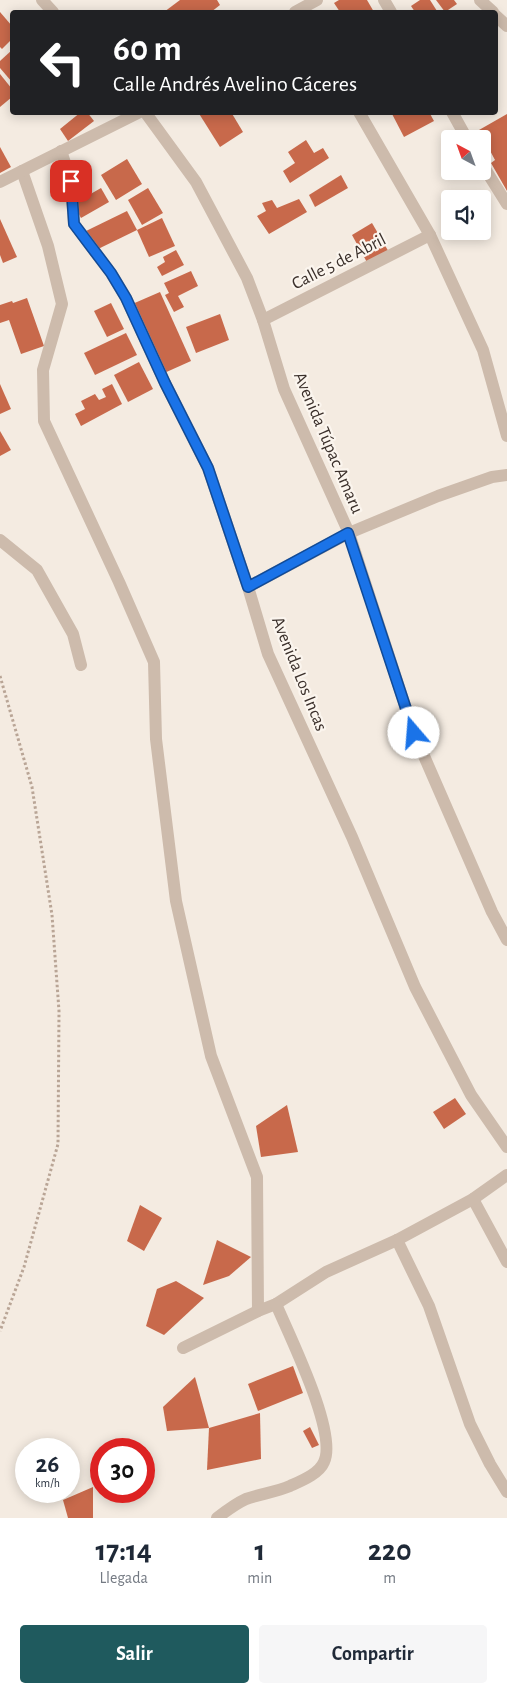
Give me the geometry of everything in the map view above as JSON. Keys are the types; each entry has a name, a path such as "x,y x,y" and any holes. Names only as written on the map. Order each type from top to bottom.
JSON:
{"street":[{"path":"42,0 51,10"},
{"path":"301,10 317,0"},
{"path":"480,0 490,10"},
{"path":"0,182 134,115"},
{"name":"Avenida Túpac Amaru","path":"147,115 196,182 247,278 263,320 284,389 348,533 414,733 492,912 507,940"},
{"path":"361,115 430,235 483,350 507,436"},
{"path":"454,115 463,130"},
{"name":"Avenida Los Incas","path":"61,152 71,181 74,224 111,273 126,298 165,383 208,468 248,587 268,654 352,837 415,987 472,1095 507,1147"},
{"path":"22,171 48,246 62,304 43,370 44,421 154,662 156,739 176,901 211,1056 258,1177 258,1311"},
{"path":"491,178 507,204"},
{"name":"Calle 5 de Abril","path":"263,320 430,235"},
{"path":"248,587 348,533 438,496 492,477 507,475"},
{"path":"0,540 38,570 73,634 81,664"},
{"path":"183,1348 276,1304 326,1272 397,1240 473,1199 507,1175"},
{"path":"473,1199 507,1262"},
{"path":"397,1240 429,1306 470,1424 490,1464 507,1492"},
{"path":"217,1518 226,1510 246,1500 289,1487 314,1474 324,1462 327,1438 314,1392 276,1304"}],"path":[{"path":"0,676 32,787 52,915 59,1011 58,1144 24,1266 0,1331"}],"building":[{"path":"180,0 217,0 220,5 214,10 167,10"},
{"path":"339,0 367,0 373,10 339,10 334,3"},
{"path":"420,0 430,0 436,10 414,10 411,6"},
{"path":"436,0 454,0 457,4 448,10 444,10"},
{"path":"0,12 10,24 10,41 2,49 0,47"},
{"path":"10,52 10,80 0,68 0,61"},
{"path":"0,74 10,86 10,99 0,107"},
{"path":"507,114 507,191 491,163 495,160 491,152 491,130 479,130"},
{"path":"77,115 89,115 94,121 68,141 60,129"},
{"path":"200,115 233,115 243,132 220,147"},
{"path":"393,115 431,115 434,121 404,137"},
{"path":"306,140 314,153 323,148 329,158 290,183 283,171 295,163 288,152"},
{"path":"0,147 11,167 0,173"},
{"path":"127,159 142,184 116,200 101,175"},
{"path":"341,175 348,188 315,207 309,195"},
{"path":"101,188 109,202 81,218 73,204"},
{"path":"148,188 163,213 142,225 128,200"},
{"path":"299,199 307,212 269,234 257,216 266,211 262,203 272,200 277,208"},
{"path":"127,211 137,230 96,250 86,231"},
{"path":"162,218 175,246 149,257 137,230"},
{"path":"0,219 17,257 3,263 0,255"},
{"path":"372,223 390,254 369,266 352,235"},
{"path":"176,250 184,265 162,276 157,267 165,262 163,257"},
{"path":"191,271 198,286 178,296 184,307 174,312 165,295 169,293 164,283"},
{"path":"160,292 191,361 162,374 130,305"},
{"path":"27,298 44,346 21,354 9,320 0,323 0,305"},
{"path":"111,303 124,329 107,337 94,311"},
{"path":"220,314 229,340 196,353 186,327"},
{"path":"126,333 137,355 95,375 84,353"},
{"path":"139,362 153,389 128,402 114,375"},
{"path":"0,384 11,409 0,414"},
{"path":"112,384 122,404 81,426 75,414 85,409 81,401 95,394 99,400 106,397 102,389"},
{"path":"0,431 11,450 0,456"},
{"path":"455,1098 466,1114 444,1129 433,1112"},
{"path":"287,1105 298,1152 261,1157 256,1126"},
{"path":"140,1205 162,1218 144,1251 127,1241"},
{"path":"217,1240 251,1257 229,1276 203,1285"},
{"path":"176,1281 204,1298 164,1335 146,1326 157,1289"},
{"path":"293,1366 303,1393 258,1411 248,1384"},
{"path":"195,1377 209,1428 167,1431 163,1407"},
{"path":"260,1413 261,1459 207,1470 209,1428"},
{"path":"310,1427 319,1445 312,1448 303,1431"},
{"path":"90,1488 90,1503 93,1503 93,1518 68,1518 64,1503 80,1503 80,1493"}],"route":[{"path":"71,181 74,224 111,273 126,298 165,383 208,468 248,587 348,533 414,733"}]}
